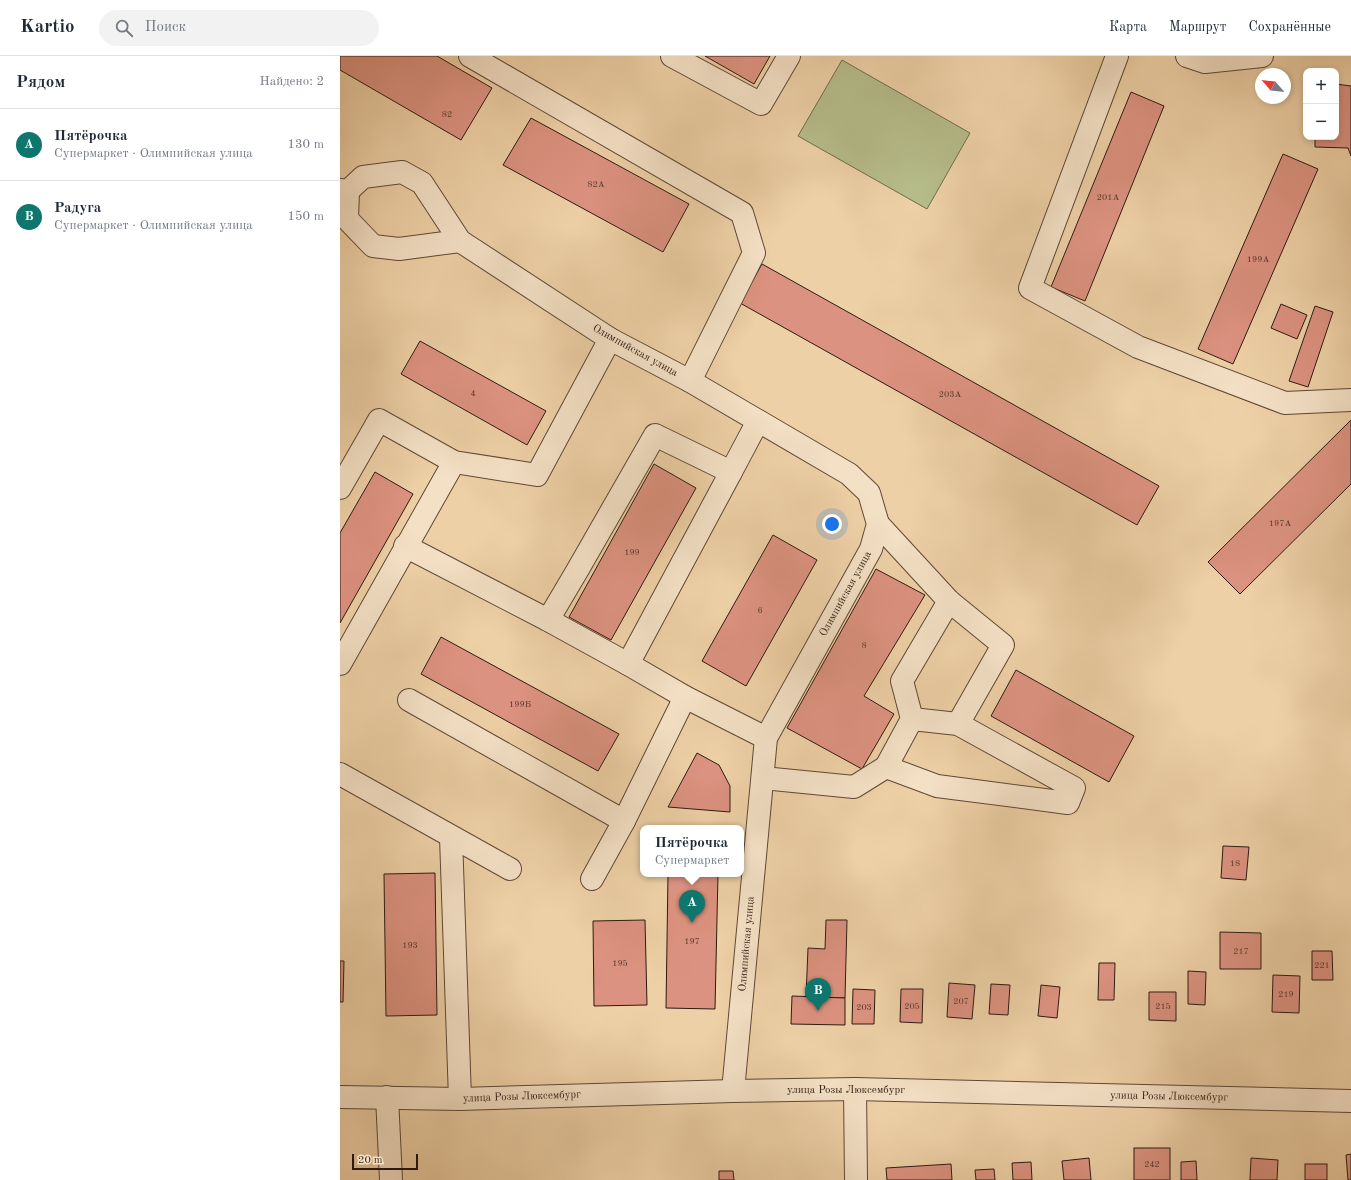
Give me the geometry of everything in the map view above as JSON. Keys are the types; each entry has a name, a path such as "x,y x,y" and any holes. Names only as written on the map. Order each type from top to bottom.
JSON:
{"street":[{"path":"470,56 742,213 754,254 690,381"},
{"path":"672,56 761,104 788,56"},
{"path":"1117,56 1030,288 1138,347 1285,402 1351,400"},
{"path":"1187,56 1205,62 1262,56"},
{"name":"Олимпийская улица","path":"460,241 398,249 373,246 347,219 344,190 363,178 402,172 422,184 460,241 610,339 690,381 849,474 869,493 878,524 871,549 766,738 733,1091"},
{"path":"340,488 379,420 454,462 537,475 610,339"},
{"path":"628,664 758,421"},
{"path":"548,620 578,572 655,434 731,472"},
{"path":"340,664 454,462"},
{"path":"878,524 949,601 1003,645 958,724"},
{"path":"406,546 548,620 685,697 766,738"},
{"path":"763,778 854,787 886,766 912,720 902,681 949,601"},
{"path":"592,879 624,821 685,697"},
{"path":"409,700 624,821"},
{"path":"886,766 937,786 1068,803 1074,788 958,724 912,720"},
{"path":"340,774 510,870"},
{"path":"451,837 460,1099"},
{"path":"855,1089 856,1180"},
{"name":"улица Розы Люксембург","path":"340,1097 460,1099 855,1089 1351,1101"},
{"path":"387,1097 391,1180"}],"green space":[{"path":"842,60 970,133 927,209 798,136"}],"building":[{"path":"340,56 437,56 492,88 461,140 340,70"},
{"path":"705,56 770,56 754,84"},
{"path":"1339,84 1351,86 1351,156 1348,148 1315,147 1315,140 1339,140"},
{"path":"1131,92 1164,106 1085,301 1051,287"},
{"path":"531,118 689,204 663,252 503,165"},
{"path":"1283,154 1318,169 1233,364 1198,349"},
{"path":"762,264 1159,486 1137,525 740,303"},
{"path":"1281,304 1307,315 1297,339 1271,328"},
{"path":"1315,306 1333,312 1308,387 1289,381"},
{"path":"420,341 546,411 527,445 401,374"},
{"path":"1351,420 1351,484 1240,594 1208,562"},
{"path":"654,464 696,488 611,640 569,617"},
{"path":"375,472 413,494 340,623 340,533"},
{"path":"773,535 817,560 746,686 702,661"},
{"path":"876,569 925,595 864,696 894,714 862,769 787,728"},
{"path":"441,637 619,734 598,771 421,674"},
{"path":"1016,670 1134,736 1109,782 991,716"},
{"path":"697,753 719,765 730,786 730,812 668,807"},
{"path":"1223,846 1249,847 1246,880 1221,878"},
{"path":"435,873 437,1015 386,1016 384,874"},
{"path":"668,877 718,877 715,1009 666,1008"},
{"path":"645,920 647,1005 594,1006 593,921"},
{"path":"826,920 847,920 845,998 806,997 808,948 825,949"},
{"path":"1220,932 1261,933 1261,969 1220,969"},
{"path":"1312,951 1332,951 1333,980 1312,980"},
{"path":"340,961 344,961 343,1002 340,1002"},
{"path":"1099,963 1115,963 1114,1000 1098,1000"},
{"path":"1188,971 1206,972 1205,1005 1188,1004"},
{"path":"1273,975 1300,976 1299,1013 1272,1012"},
{"path":"949,983 975,985 972,1019 947,1017"},
{"path":"991,984 1010,985 1008,1015 989,1014"},
{"path":"1041,985 1060,987 1057,1018 1038,1016"},
{"path":"853,989 875,990 874,1024 852,1024"},
{"path":"901,989 923,989 922,1023 900,1022"},
{"path":"1149,992 1176,992 1176,1021 1149,1020"},
{"path":"792,996 845,998 845,1025 791,1024"},
{"path":"1134,1148 1170,1148 1170,1180 1134,1180"},
{"path":"1351,1154 1351,1180 1348,1180 1346,1155"},
{"path":"1089,1158 1091,1180 1064,1180 1062,1161"},
{"path":"1251,1158 1278,1160 1277,1180 1250,1180"},
{"path":"1196,1161 1197,1180 1181,1180 1181,1162"},
{"path":"1031,1162 1032,1180 1013,1180 1012,1163"},
{"path":"951,1164 952,1180 887,1180 886,1168"},
{"path":"1305,1164 1327,1164 1327,1180 1305,1180"},
{"path":"994,1169 995,1180 976,1180 975,1170"},
{"path":"719,1171 733,1171 734,1180 719,1180"}],"place":[{"name":"Пятёрочка","path":"692,923"},
{"name":"Радуга","path":"818,1011"}]}
